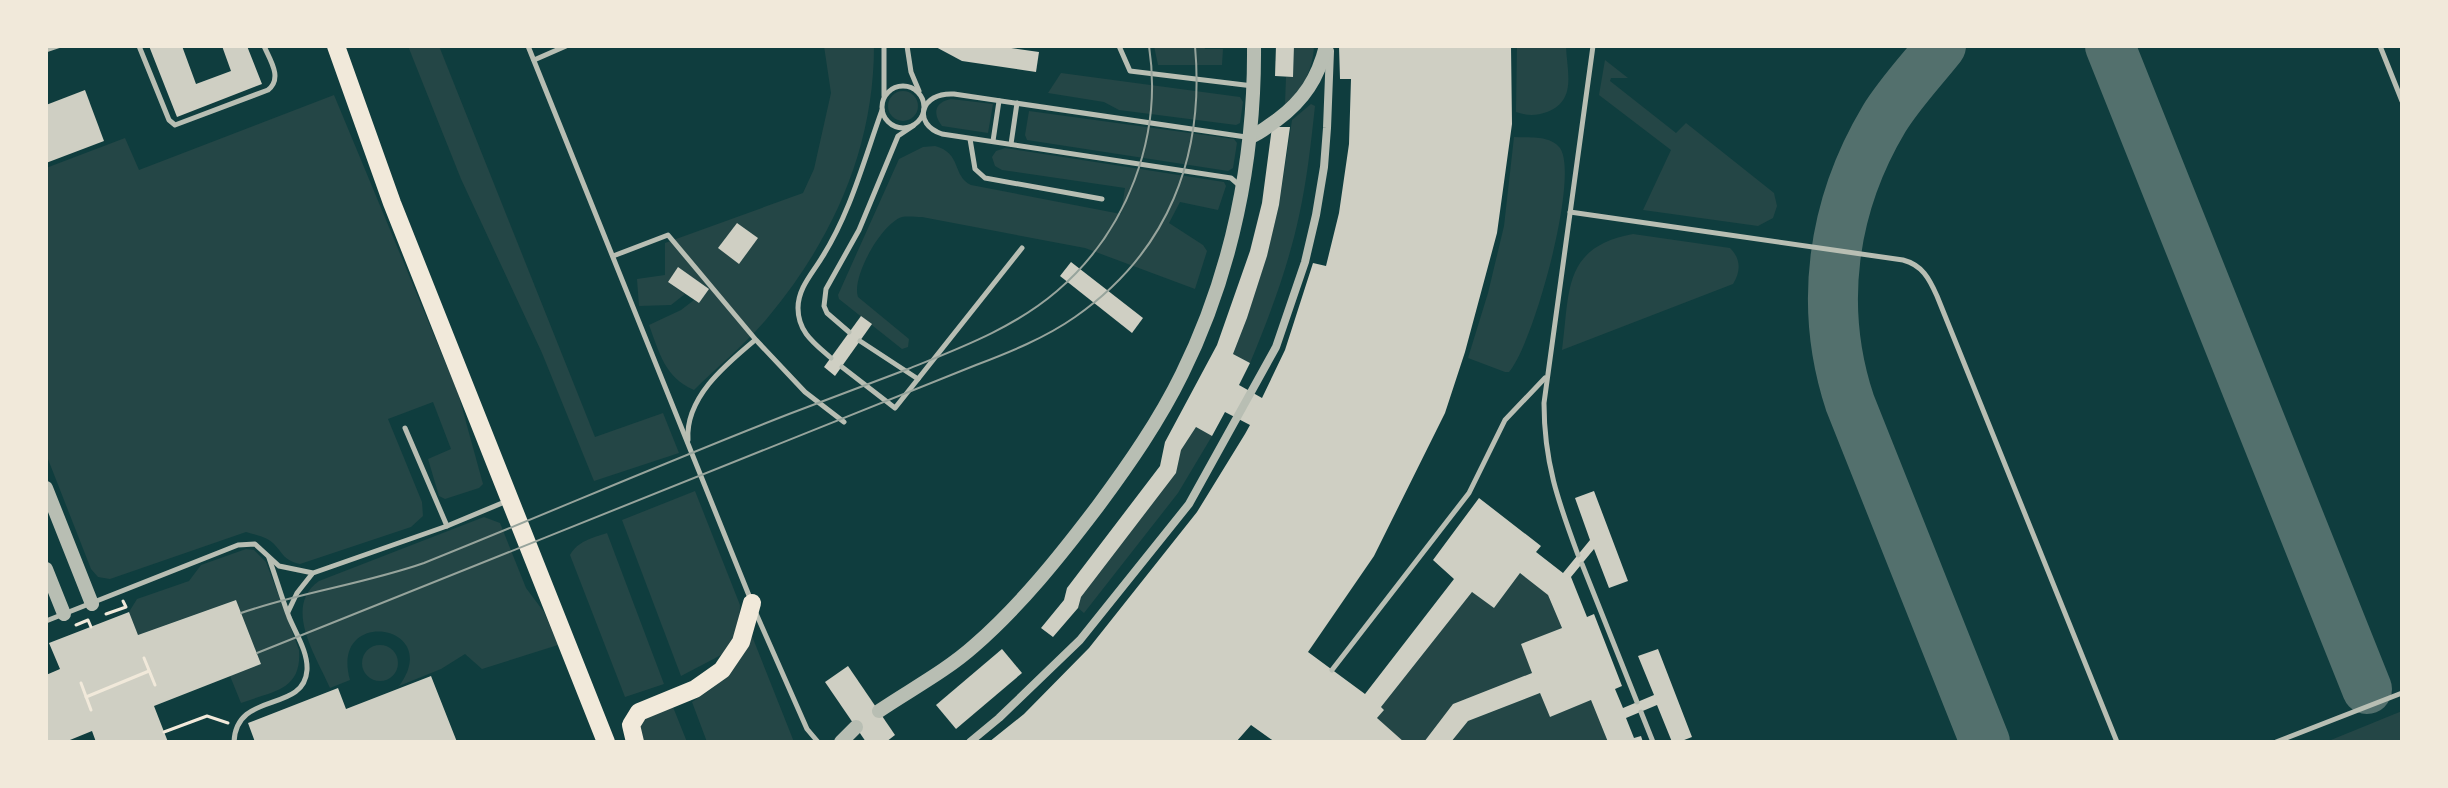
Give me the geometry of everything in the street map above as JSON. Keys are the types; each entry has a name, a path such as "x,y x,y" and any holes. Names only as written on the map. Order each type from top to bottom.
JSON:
{"main road":[{"path":"336,46 392,203 606,742"},
{"path":"635,742 631,725 634,717 713,678 732,657 741,642 752,603"}],"street":[{"path":"879,711 971,649 1037,583 1116,483 1160,414 1206,318 1231,238 1242,194 1250,137 1254,46"},
{"path":"1250,137 1291,111 1316,76 1328,46"},
{"path":"970,742 1080,640 1189,504 1276,347 1305,262 1316,215 1327,128 1328,46"},
{"path":"46,488 92,604"},
{"path":"46,569 64,614"},
{"path":"841,742 856,727"}],"lane":[{"path":"46,50 58,46"},
{"path":"139,46 169,120 179,125 274,86 275,72 264,46"},
{"path":"528,46 752,603 807,729 818,742"},
{"path":"534,60 566,46"},
{"path":"831,358 804,332 798,312 800,292 844,215 882,110 884,46"},
{"path":"907,46 911,72 923,99 925,120 931,129 942,134 1231,178 1238,182 1242,194"},
{"path":"1119,46 1130,71 1254,86"},
{"path":"1578,555 1556,496 1544,432 1547,377 1593,46"},
{"path":"2380,46 2402,101"},
{"path":"884,97 894,87 901,85 920,94"},
{"path":"849,332 827,313 824,306 826,289 859,230 898,136 918,121 933,96 946,93 1029,103 1250,137"},
{"path":"993,141 999,101"},
{"path":"1011,144 1017,103"},
{"path":"882,110 894,126 913,126"},
{"path":"970,139 975,169 985,178 1102,199"},
{"path":"1570,212 1903,260 1915,264 1924,272 1943,310 2117,742"},
{"path":"613,256 668,235 756,340 805,392 844,422"},
{"path":"842,367 895,408 1022,248"},
{"path":"688,445 688,422 698,399 728,364 756,340"},
{"path":"860,341 918,379"},
{"path":"1332,670 1469,493 1505,420 1547,377"},
{"path":"405,428 447,526"},
{"path":"46,621 238,545 255,544 279,566 313,573 511,500"},
{"path":"234,742 236,725 249,711 296,692 306,678 306,657 268,557"},
{"path":"1582,564 1637,702"},
{"path":"288,613 297,593 313,573"},
{"path":"2276,742 2402,693"},
{"path":"1641,712 1653,742"}],"path":[{"path":"144,658 155,685"},
{"path":"86,697 149,671"},
{"path":"81,683 91,710"},
{"path":"164,732 207,716 236,725"}],"shaded area":[{"path":"408,46 439,46 595,437 663,413 679,453 594,481 542,353 461,179"},
{"path":"824,46 874,46 867,120 846,190 812,256 792,286 751,336 694,390 676,379 670,371 649,325 681,310 694,300 699,303 709,289 668,282 685,294 671,305 639,306 637,279 665,275 665,243 803,193 814,169 831,93"},
{"path":"1154,46 1223,49 1222,65 1158,65"},
{"path":"1294,46 1314,46 1313,54 1302,86 1285,104 1286,77 1293,77"},
{"path":"1517,46 1566,46 1566,93 1556,107 1547,112 1528,115 1516,112"},
{"path":"1605,60 1628,78 1611,78 1610,81 1676,133 1686,123 1774,193 1777,206 1773,218 1758,226 1643,210 1671,150 1599,95"},
{"path":"1061,73 1240,97 1243,102 1240,123 1236,125 1119,110 1104,102 1048,93"},
{"path":"903,91 914,95 918,106 914,117 903,121 892,117 888,106 892,95"},
{"path":"334,95 458,393 483,484 445,499 439,496 428,459 451,449 433,402 388,419 422,502 423,516 411,527 300,564 287,558 267,539 246,532 110,579 98,577 91,569 46,454 46,168 125,138 139,170"},
{"path":"951,99 993,104 988,133 942,126 936,113 938,105"},
{"path":"1311,104 1315,106 1310,148 1295,235 1278,291 1250,363 1233,354 1267,256 1279,205 1292,120"},
{"path":"1029,111 1234,139 1237,143 1233,168 1228,171 1027,140"},
{"path":"1514,137 1545,139 1556,144 1565,165 1559,224 1541,297 1519,356 1509,372 1505,372 1468,358 1504,226"},
{"path":"935,146 949,154 961,176 971,185 1121,214 1125,188 1002,170 995,166 992,157 996,151 1005,148 1224,182 1226,186 1218,210 1180,202 1169,223 1203,245 1207,251 1195,289 1085,248 922,217 902,217 894,221 877,240 864,264 857,288 858,297 909,339 908,347 902,349 839,299 838,295 899,159 923,147"},
{"path":"1633,234 1730,248 1738,261 1736,279 1733,284 1562,350 1569,291 1581,261 1593,249 1610,240"},
{"path":"1196,427 1212,436 1178,493 1084,613 1078,608 1081,597 1176,473 1181,450"},
{"path":"695,491 740,605 739,626 732,645 723,654 681,676 622,520"},
{"path":"484,517 500,523 526,588 544,612 558,645 482,669 465,654 441,669 399,686 409,665 408,648 398,637 384,632 368,633 355,641 348,656 350,680 330,688 306,633 303,604 308,592 319,581"},
{"path":"607,533 664,684 625,697 570,555 581,543"},
{"path":"246,549 254,550 266,562 299,650 299,664 296,674 283,687 241,703 230,676 261,664 236,600 138,635 129,612 137,599 189,581 201,565"},
{"path":"1520,573 1548,595 1562,628 1522,644 1532,673 1424,742 1404,742 1377,719 1383,710 1381,707 1472,592 1494,608"},
{"path":"752,636 794,742 707,742 692,702 728,674"},
{"path":"380,645 393,650 398,663 393,676 380,681 367,676 362,663 367,650"},
{"path":"1540,693 1550,717 1591,700 1608,742 1451,742 1468,721"},
{"path":"673,707 687,742 643,742 638,720"},
{"path":"2402,711 2402,742 2326,742"}],"building":[{"path":"149,46 182,46 196,84 231,71 222,46 247,46 262,84 177,117"},
{"path":"934,46 998,46 1039,52 1036,72 962,61"},
{"path":"1276,46 1294,46 1293,77 1275,76"},
{"path":"1339,46 1511,46 1512,124 1497,233 1445,413 1374,556 1308,652 1365,694 1454,579 1433,560 1479,498 1541,546 1536,552 1563,573 1590,540 1575,498 1594,491 1628,581 1609,588 1594,549 1571,577 1587,617 1594,614 1622,686 1615,689 1623,708 1654,695 1638,656 1658,649 1692,737 1672,742 1657,705 1626,718 1634,738 1641,736 1643,742 1608,742 1591,700 1550,717 1540,693 1468,721 1451,742 1424,742 1453,704 1532,673 1521,644 1562,628 1548,595 1520,573 1494,608 1472,592 1381,707 1384,710 1377,718 1404,742 1275,742 1251,725 1236,742 989,742 1024,714 1089,648 1197,512 1250,425 1225,412 1212,436 1196,427 1181,450 1176,473 1081,597 1078,608 1053,637 1041,628 1064,600 1067,588 1160,466 1165,442 1217,345 1250,251 1262,203 1272,127 1290,127 1279,205 1267,256 1233,354 1250,363 1239,385 1262,398 1285,350 1313,263 1326,266 1339,213 1349,144 1351,79 1340,79"},
{"path":"85,90 104,141 46,163 46,105"},
{"path":"737,223 758,238 739,264 718,248"},
{"path":"1071,262 1143,318 1132,333 1060,276"},
{"path":"678,267 709,289 699,303 668,282"},
{"path":"861,316 872,324 835,376 824,367"},
{"path":"236,600 261,664 154,706 168,742 96,742 92,731 65,742 46,742 46,675 60,669 49,643 129,612 138,635"},
{"path":"1002,649 1022,673 956,729 936,705"},
{"path":"848,666 895,735 886,742 866,742 825,682"},
{"path":"431,676 457,742 255,742 248,723 338,688 346,709"}],"taxiway":[{"path":"1941,46 1884,119 1852,187 1836,258 1834,330 1850,403 1985,742"},
{"path":"2110,46 2367,689"}],"tram line":[{"path":"241,613 424,563 743,432 947,353 1023,316 1057,291 1082,267 1121,211 1144,148 1150,114 1152,80 1149,46"},
{"path":"257,653 1002,355 1064,325 1107,291 1134,263 1174,199 1194,126 1197,87 1195,46"}]}
